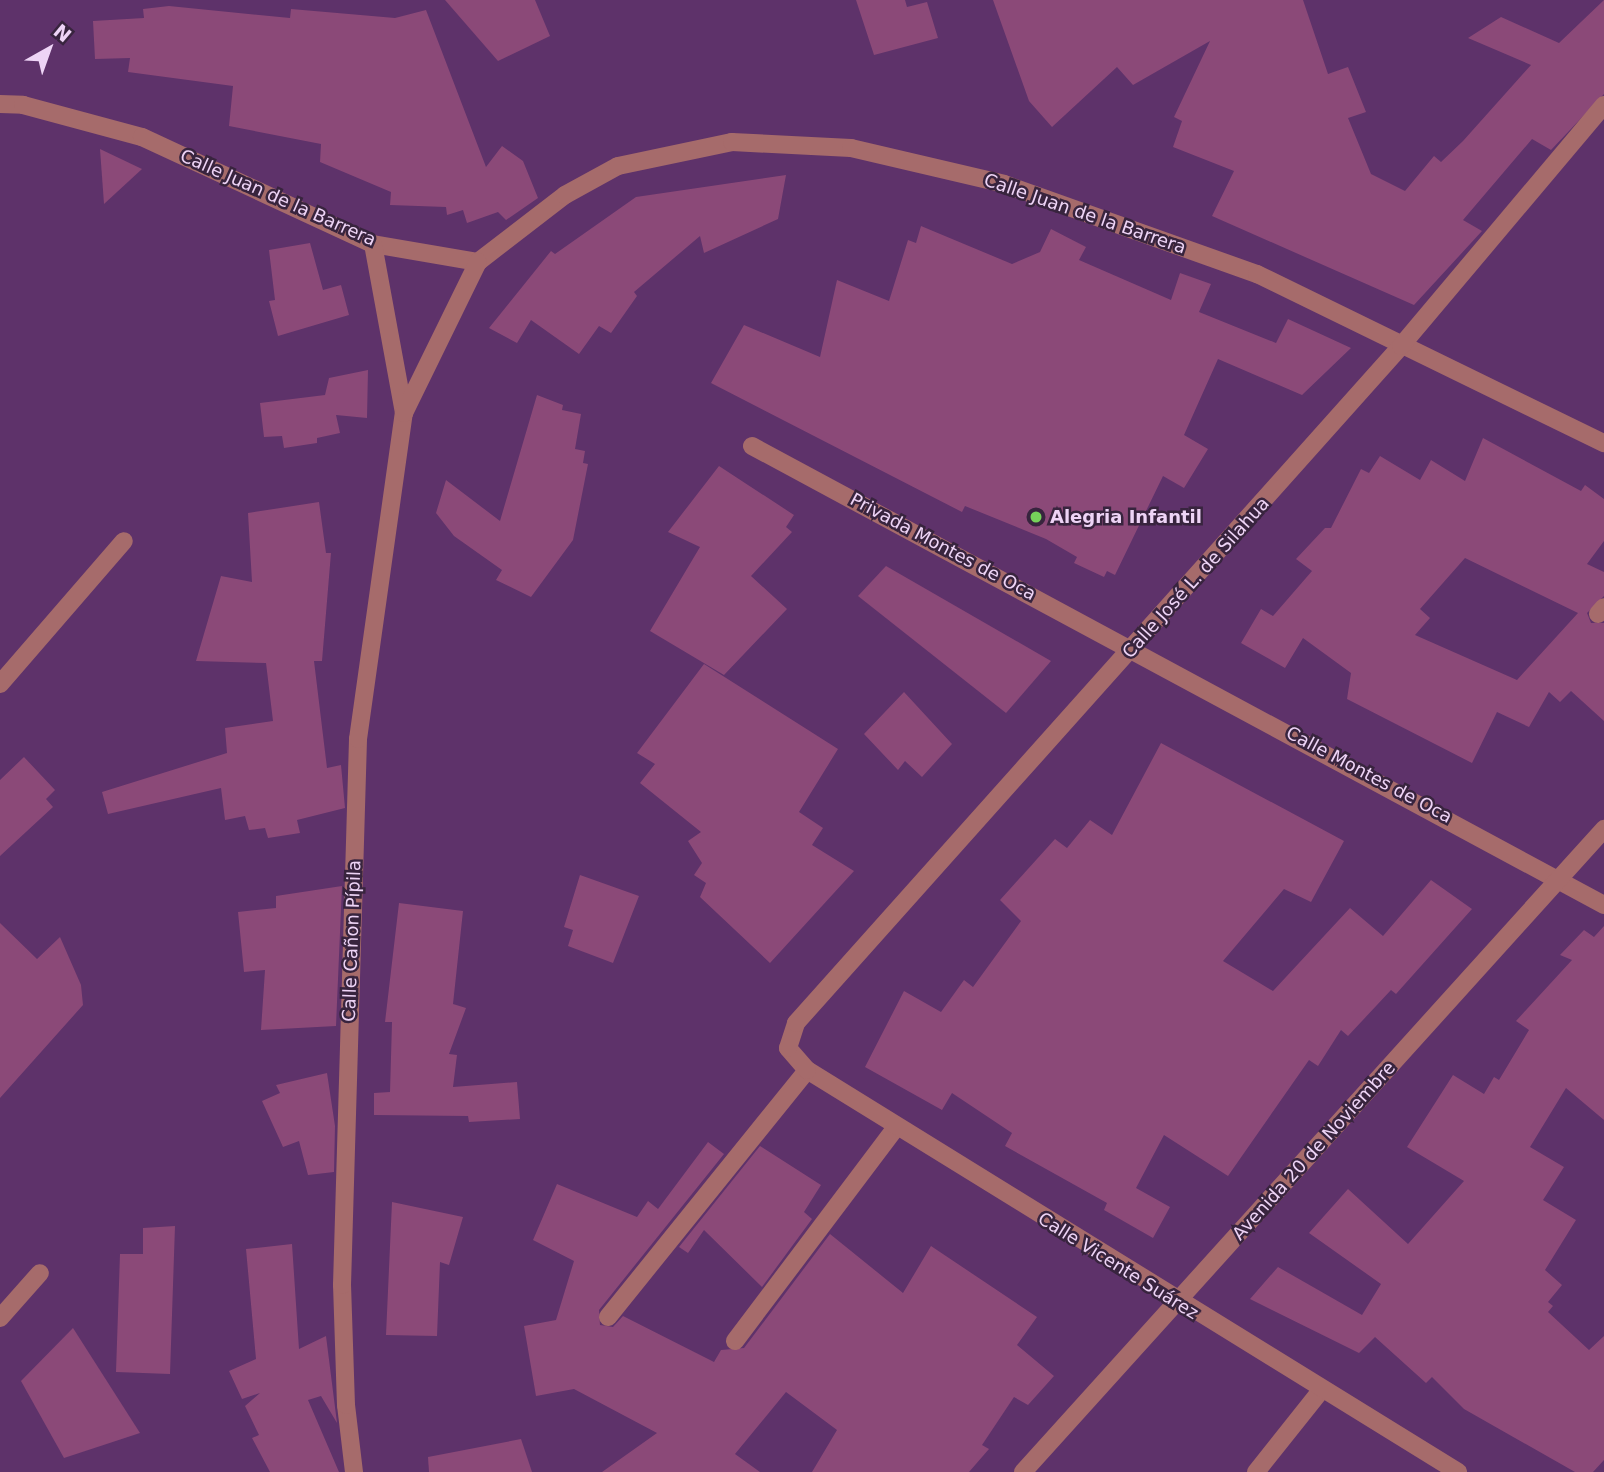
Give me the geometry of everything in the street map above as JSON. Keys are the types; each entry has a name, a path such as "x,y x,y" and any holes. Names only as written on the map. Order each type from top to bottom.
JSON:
{"street":[{"name":"Calle Juan de la Barrera","path":"0,104 23,105 142,137 373,244 478,262 565,195 618,166 732,142 851,148 1004,184 1257,274 1604,443"},
{"name":"Calle José L. de Silahua","path":"788,1048 796,1023 1401,346 1604,105"},
{"name":"Calle Cañon Pípila","path":"373,244 404,413"},
{"name":"Calle Cañon Pípila","path":"354,1472 346,1405 342,1285 358,739 404,413 478,262"},
{"name":"Privada Montes de Oca","path":"752,446 1133,648"},
{"path":"0,684 124,541"},
{"name":"Calle Montes de Oca","path":"1133,648 1561,878 1604,905"},
{"name":"Avenida 20 de Noviembre","path":"1023,1472 1604,829"},
{"name":"Calle Vicente Suárez","path":"788,1048 807,1070 896,1127 1176,1303 1458,1472"},
{"path":"608,1317 807,1070"},
{"path":"735,1341 896,1127"},
{"path":"0,1318 40,1273"},
{"path":"1256,1472 1322,1389"}],"building":[{"path":"445,0 535,0 550,36 498,61"},
{"path":"856,0 905,0 907,7 927,2 938,38 874,55"},
{"path":"993,0 1303,0 1328,74 1348,67 1366,112 1348,118 1371,174 1405,191 1434,156 1441,162 1463,141 1531,65 1468,38 1501,17 1559,43 1604,0 1604,94 1551,150 1532,139 1463,220 1482,231 1414,305 1212,216 1234,171 1173,147 1182,121 1174,117 1210,41 1133,85 1117,67 1052,127 1029,101"},
{"path":"169,6 290,18 291,9 395,18 426,10 486,167 502,146 523,161 538,198 506,220 498,212 467,223 463,210 447,215 446,207 390,205 391,192 320,162 321,144 229,126 233,86 128,72 130,58 95,59 93,21 144,18 143,9"},
{"path":"100,149 142,169 104,204"},
{"path":"786,175 778,219 704,253 700,236 634,292 637,296 611,333 599,326 579,354 531,320 517,343 489,328 551,251 555,254 636,197"},
{"path":"921,226 1012,264 1040,252 1051,229 1086,247 1079,260 1171,300 1180,273 1211,284 1199,312 1276,343 1288,319 1351,348 1302,395 1218,359 1184,435 1208,449 1184,488 1163,476 1115,575 1107,571 1104,577 1074,563 1077,557 1046,539 965,506 962,512 711,383 744,325 820,357 837,280 889,301 908,240 916,243"},
{"path":"310,243 323,290 341,285 349,315 278,336 269,301 275,300 269,250"},
{"path":"368,370 367,418 336,415 340,433 317,438 317,443 284,448 282,436 264,437 260,403 325,395 329,378"},
{"path":"537,395 563,405 562,410 581,414 575,449 585,451 583,463 588,464 573,540 531,597 496,580 502,570 454,536 436,513 446,480 500,521"},
{"path":"1483,438 1581,491 1585,485 1604,499 1604,541 1587,564 1604,572 1604,596 1587,613 1591,623 1604,623 1604,721 1571,691 1560,702 1549,692 1529,727 1497,712 1472,763 1347,699 1351,673 1303,638 1285,668 1241,643 1261,609 1273,616 1312,571 1296,559 1325,528 1331,528 1361,469 1369,473 1380,456 1420,480 1431,460 1465,481","holes":["1465,558 1578,613 1517,680 1415,635 1430,618 1420,609"]},
{"path":"719,466 794,515 786,527 792,532 751,576 787,609 724,675 650,631 700,547 668,532"},
{"path":"319,502 326,553 331,553 322,661 314,661 327,768 341,765 345,808 297,820 300,833 268,838 265,828 249,830 245,816 225,820 221,788 108,814 102,792 227,753 225,728 273,721 266,663 196,661 221,576 252,582 248,513"},
{"path":"886,566 1051,661 1006,713 858,596"},
{"path":"704,664 838,749 799,812 823,828 812,845 854,871 770,963 700,897 706,883 694,875 702,863 688,841 701,832 640,783 655,764 637,753"},
{"path":"904,692 952,744 922,777 905,761 898,770 864,734"},
{"path":"1161,743 1344,841 1311,902 1284,889 1223,961 1273,991 1350,908 1383,936 1431,880 1472,909 1396,994 1391,990 1348,1036 1341,1030 1318,1066 1309,1060 1228,1176 1164,1135 1136,1188 1170,1207 1153,1238 1104,1210 1107,1203 1005,1146 1012,1133 952,1093 942,1110 865,1067 904,991 941,1012 964,980 973,987 1021,921 1000,900 1055,839 1067,848 1090,820 1112,835"},
{"path":"24,757 55,790 46,799 53,807 0,856 0,780"},
{"path":"580,875 639,896 613,963 568,946 573,930 564,927"},
{"path":"342,886 336,1026 261,1030 265,970 244,972 238,912 276,908 276,896"},
{"path":"399,903 463,911 453,1004 466,1008 449,1054 457,1055 453,1087 517,1082 520,1119 469,1122 468,1116 374,1115 374,1093 390,1092 392,1022 385,1022"},
{"path":"0,923 37,959 60,937 81,985 83,1005 0,1098"},
{"path":"1604,926 1604,1120 1566,1088 1530,1147 1564,1167 1543,1200 1576,1220 1545,1270 1562,1285 1548,1302 1553,1306 1548,1312 1589,1350 1604,1336 1604,1460 1593,1472 1575,1472 1464,1409 1432,1377 1426,1383 1375,1337 1359,1353 1250,1299 1278,1267 1362,1315 1381,1284 1309,1233 1348,1189 1408,1244 1464,1181 1407,1147 1453,1075 1484,1094 1494,1077 1499,1080 1529,1030 1516,1021 1572,960 1560,955 1584,930 1594,937"},
{"path":"327,1073 335,1126 334,1172 308,1175 299,1141 283,1147 262,1101 280,1093 276,1085"},
{"path":"708,1142 724,1154 599,1310 600,1325 613,1327 623,1316 714,1362 721,1350 744,1348 830,1234 903,1293 931,1246 1037,1317 1017,1345 1054,1376 1028,1405 1014,1397 982,1445 989,1449 969,1472 812,1472 837,1430 786,1392 735,1454 760,1472 602,1472 657,1433 574,1389 536,1396 524,1326 556,1320 574,1261 533,1240 557,1184 637,1217 648,1201 658,1209"},
{"path":"760,1146 821,1185 804,1212 812,1219 762,1287 704,1230 688,1253 679,1247"},
{"path":"392,1202 463,1217 449,1265 440,1262 437,1336 386,1335"},
{"path":"175,1226 170,1374 116,1372 120,1254 143,1254 143,1228"},
{"path":"292,1244 299,1349 326,1336 337,1423 321,1396 308,1400 339,1472 270,1472 252,1438 259,1435 245,1406 260,1393 242,1399 229,1371 256,1359 246,1249"},
{"path":"73,1328 140,1433 64,1458 21,1381"},
{"path":"521,1439 532,1472 429,1472 428,1457"}],"place":[{"name":"Alegria Infantil","path":"1036,517"}]}
